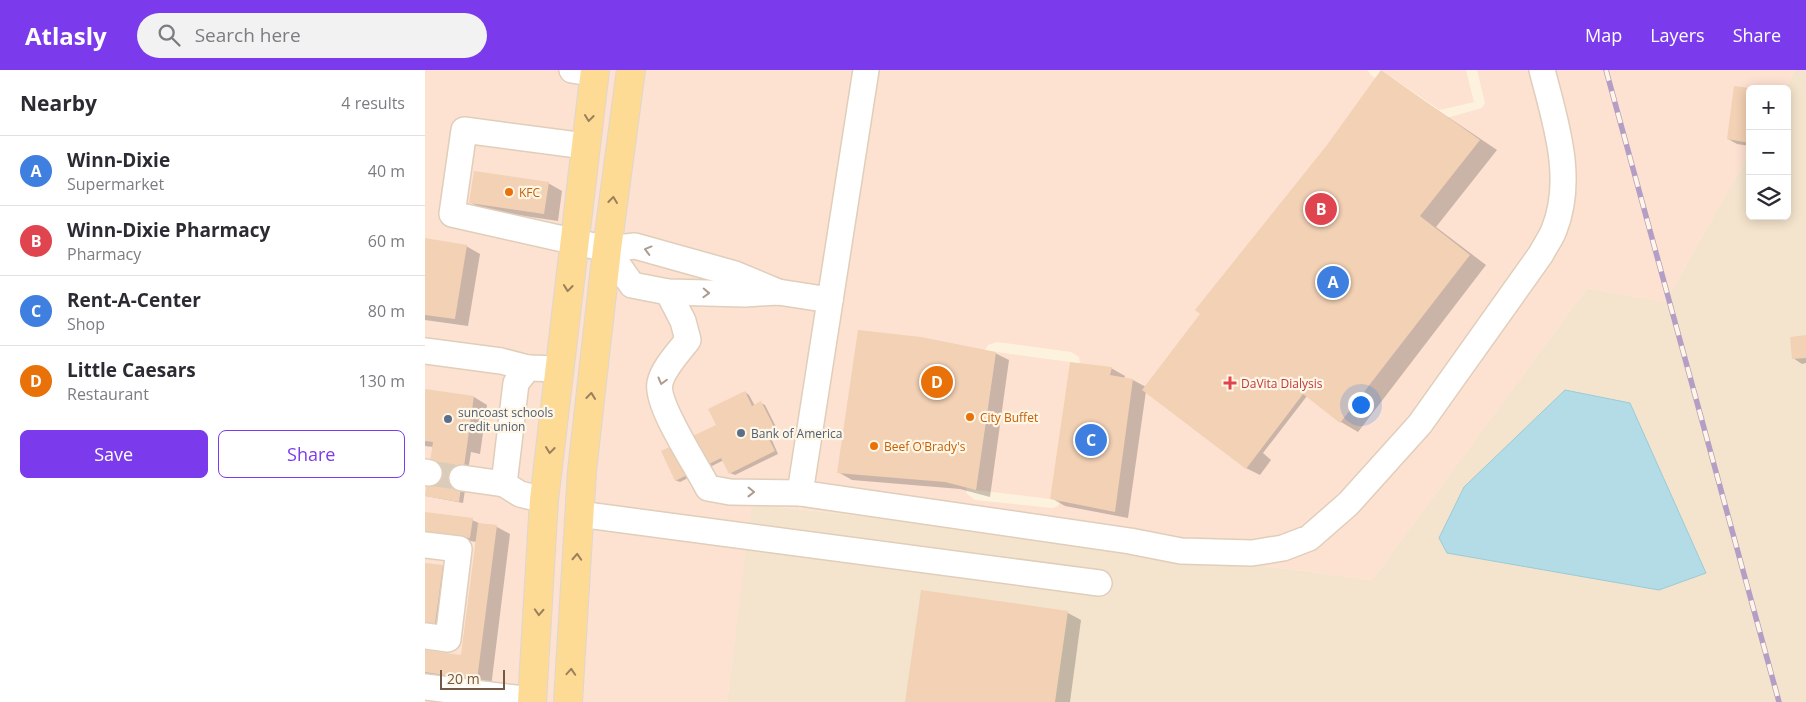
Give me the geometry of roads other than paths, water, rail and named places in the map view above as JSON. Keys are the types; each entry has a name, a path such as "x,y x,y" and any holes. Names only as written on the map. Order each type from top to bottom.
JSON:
{"main road":[{"path":"568,702 579,514 607,249 631,70"},
{"path":"532,701 545,500 585,146 587,71"}],"lane":[{"path":"800,493 866,70"},
{"path":"668,292 683,320 688,340 662,376 659,385 663,406 708,488 730,492 800,493 1120,540 1181,551 1252,553 1283,548 1309,538 1349,504 1420,424 1541,254 1554,230 1562,200 1563,169 1560,138 1542,70"},
{"path":"585,146 464,130 453,214 607,249 635,246 735,274 778,292"},
{"path":"607,249 632,285 668,292 745,294 778,292 830,300"},
{"path":"425,351 529,368 559,369"},
{"path":"504,484 516,383 529,368"},
{"path":"462,478 504,484 520,494 545,500"},
{"path":"579,514 1099,583"},
{"path":"425,544 459,549 448,639 425,636"},
{"path":"425,687 532,701"}],"water":[{"path":"1565,390 1630,403 1706,573 1659,590 1447,553 1439,538 1464,487"}],"tunnel":[{"path":"429,473 462,478"}],"railway":[{"path":"1606,70 1779,702"}],"place":[{"name":"KFC","path":"509,192"},
{"name":"Winn-Dixie Pharmacy","path":"1321,209"},
{"name":"Winn-Dixie","path":"1333,282"},
{"name":"Little Caesars","path":"937,382"},
{"name":"DaVita Dialysis","path":"1230,383"},
{"name":"City Buffet","path":"970,417"},
{"name":"suncoast schools credit union","path":"448,419"},
{"name":"Bank of America","path":"741,433"},
{"name":"Rent-A-Center","path":"1091,440"},
{"name":"Beef O'Brady's","path":"874,446"}]}
